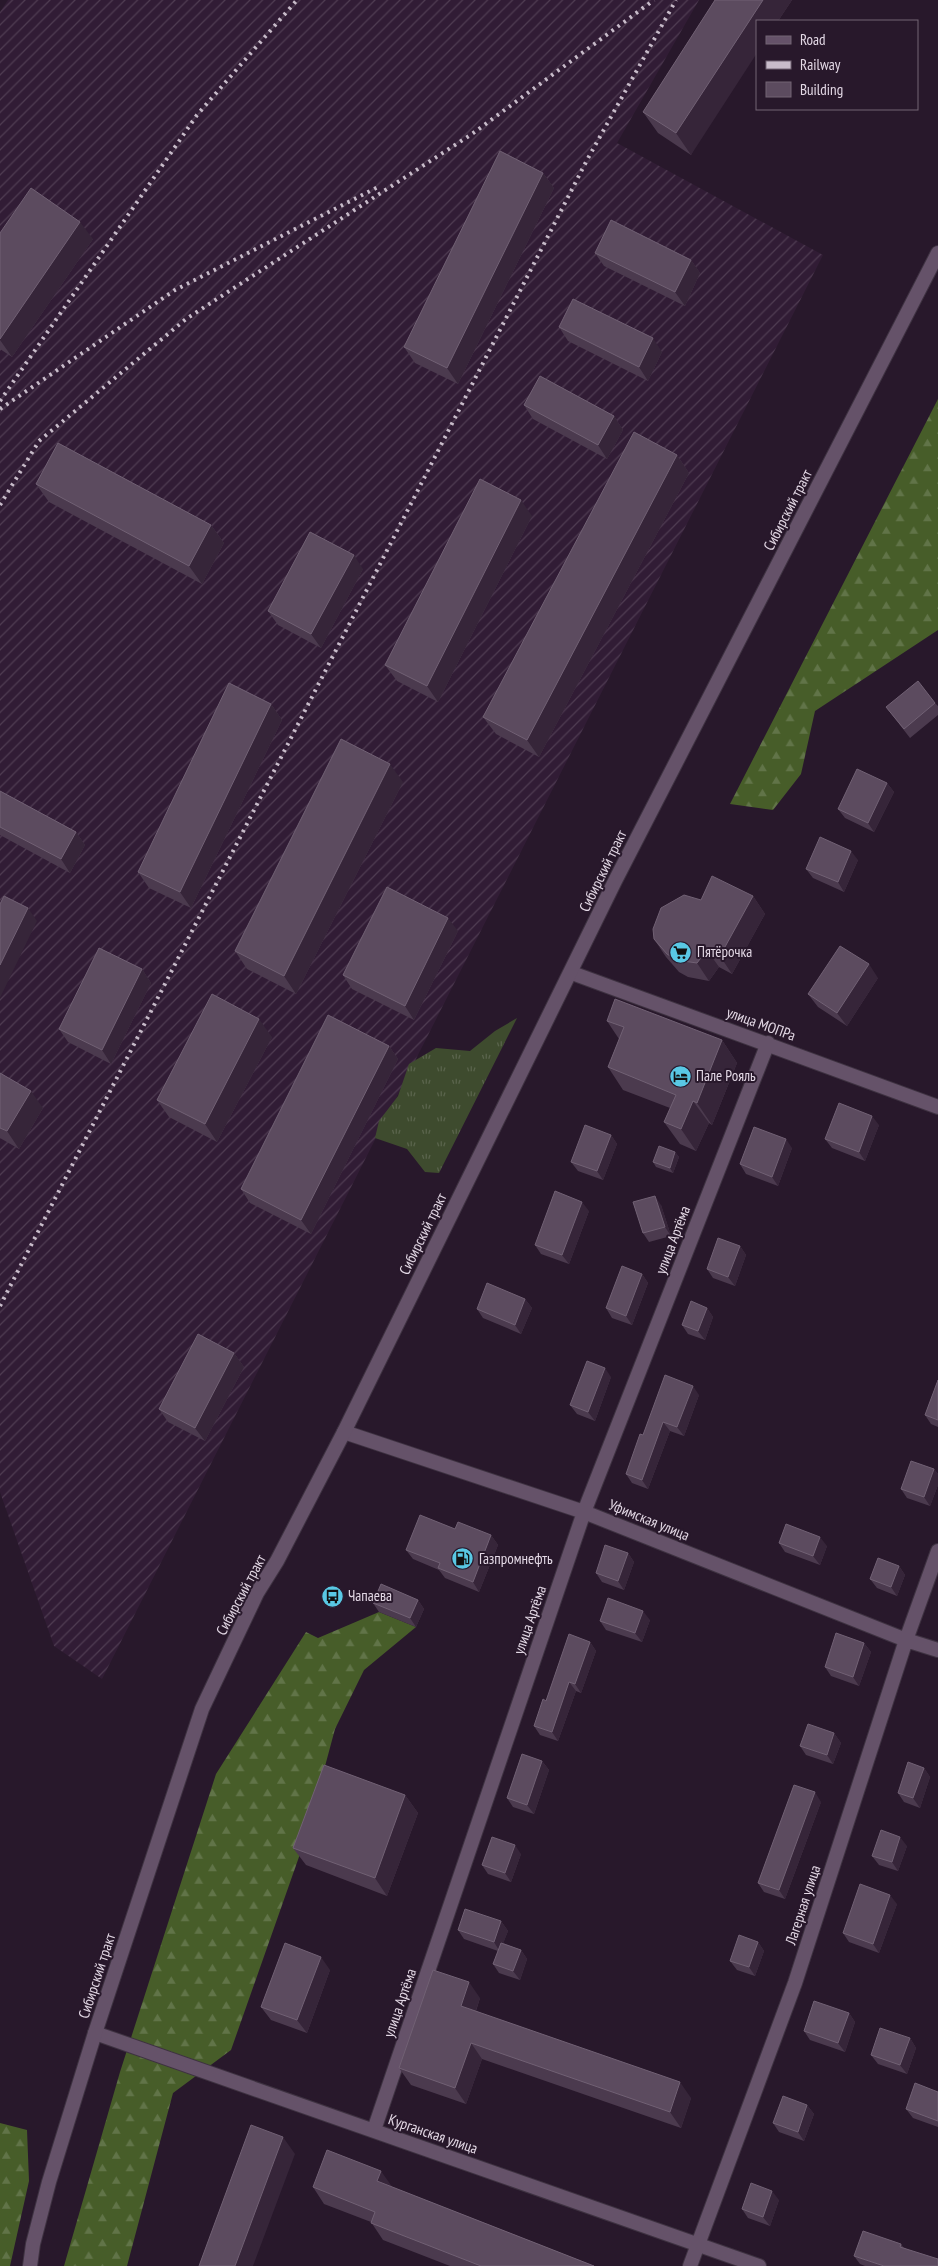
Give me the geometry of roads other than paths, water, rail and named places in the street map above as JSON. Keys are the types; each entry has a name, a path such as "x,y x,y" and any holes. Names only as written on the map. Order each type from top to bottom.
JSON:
{"street":[{"name":"Сибирский тракт","path":"30,2266 33,2244 49,2182 95,2033 202,1709 257,1593 277,1561 344,1432 518,1076 572,973 615,881 938,253"},
{"name":"улица МОПРа","path":"572,973 768,1043 938,1107"},
{"name":"улица Артёма","path":"374,2130 584,1512 768,1043"},
{"name":"Уфимская улица","path":"344,1432 584,1512 906,1640 938,1650"},
{"name":"Лагерная улица","path":"690,2266 795,1983 906,1640 938,1551"},
{"name":"Курганская улица","path":"95,2033 759,2266"}],"railway":[{"path":"0,401 197,115 297,0"},
{"path":"0,505 39,441 186,319 472,134 654,0"},
{"path":"0,1306 587,160 676,0"},
{"path":"0,409 175,290 378,187"}],"place":[{"name":"Пятёрочка","path":"681,952"},
{"name":"Пале Рояль","path":"680,1076"},
{"name":"Газпромнефть","path":"463,1559"},
{"name":"Чапаева","path":"332,1596"}]}
